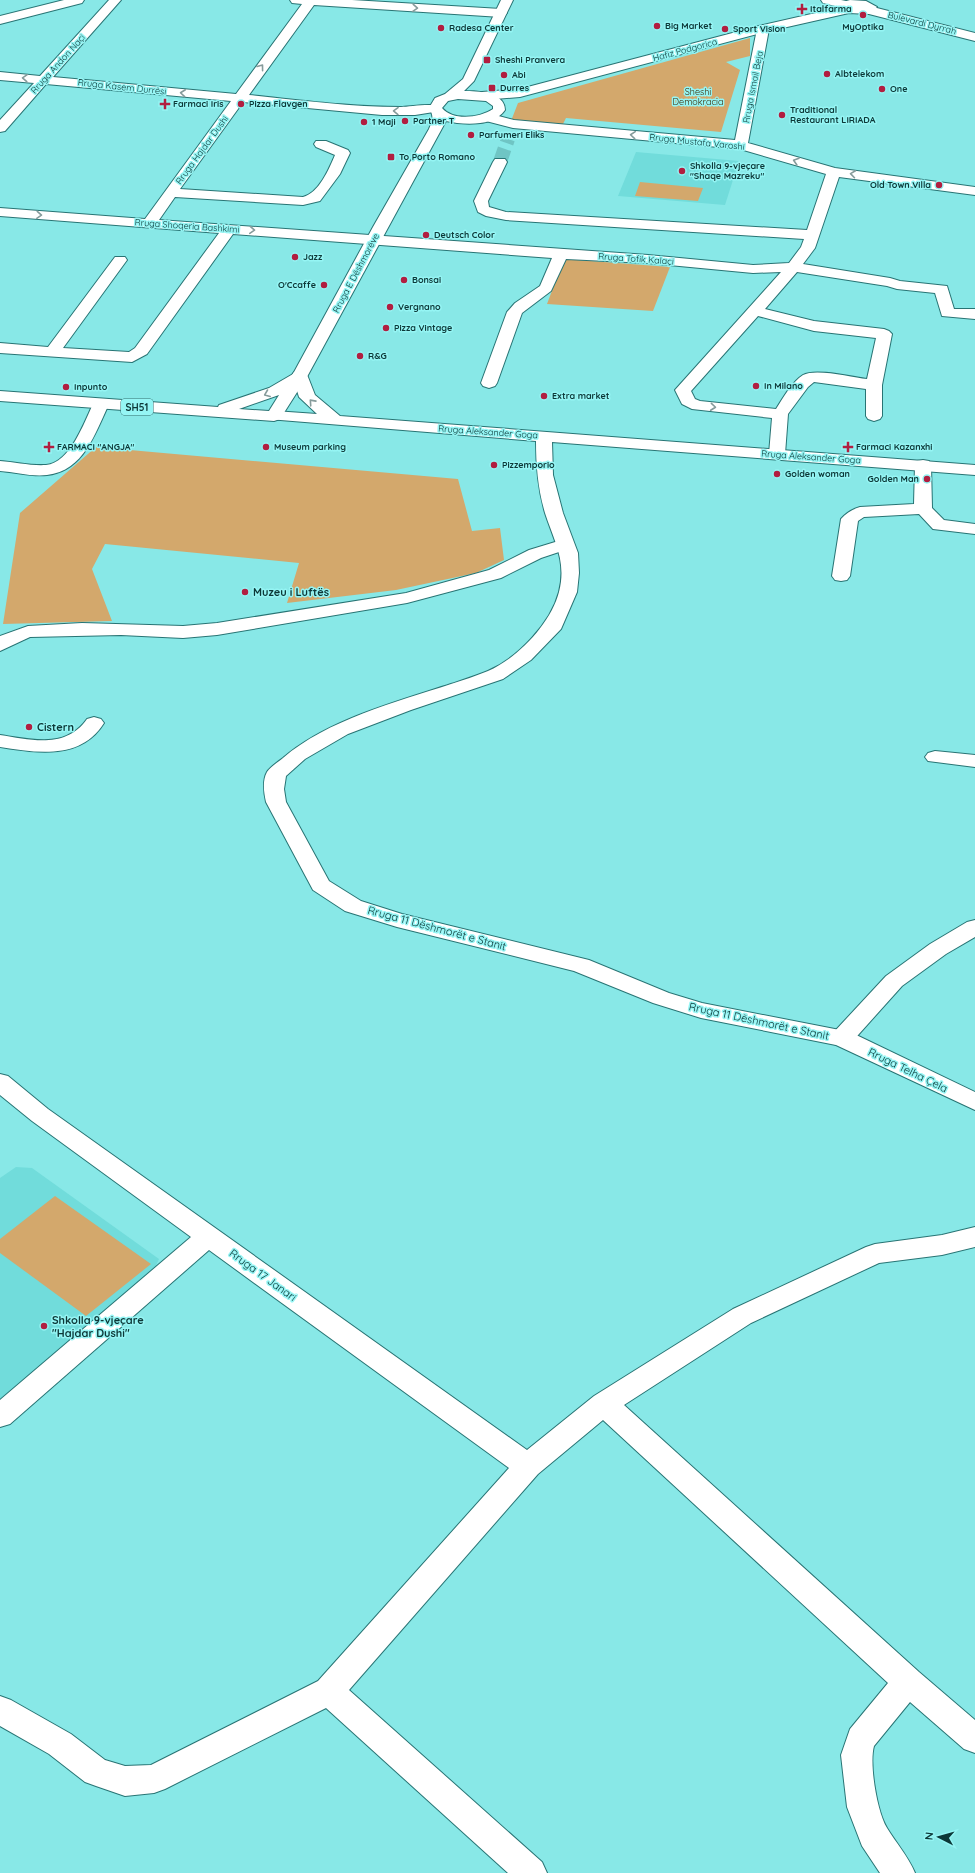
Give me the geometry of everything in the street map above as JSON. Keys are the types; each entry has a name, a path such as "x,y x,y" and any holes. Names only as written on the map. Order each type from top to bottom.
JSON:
{"street":[{"path":"0,20 78,0"},
{"name":"Rruga Andon Naçi","path":"0,128 116,0"},
{"path":"292,0 501,13"},
{"name":"Rruga Hajdar Dushi","path":"149,223 310,0"},
{"path":"471,120 458,120 437,111 436,104 449,97 468,81 507,0"},
{"path":"827,0 848,7 855,3 868,7 884,0"},
{"name":"Hafiz Podgorica","path":"449,97 520,93 848,7"},
{"name":"Bulevardi Dyrrah","path":"868,7 975,37"},
{"name":"Rruga Ismail Beja","path":"741,145 763,29"},
{"name":"Rruga Kasem Durrësi","path":"0,76 397,112 437,111"},
{"path":"468,81 471,90 479,96 490,98 499,105"},
{"name":"Hafiz Podgorica","path":"487,117 499,110 499,105 520,93"},
{"name":"Rruga E Dëshmorëve","path":"274,416 300,375 436,129 440,119 437,111"},
{"path":"436,129 487,117"},
{"name":"Rruga Mustafa Varoshi","path":"487,117 513,124 741,145 834,172 975,191"},
{"path":"508,138 513,124"},
{"path":"170,193 303,201 315,198 333,174 343,153 321,144"},
{"path":"500,162 481,201 483,209 491,213 506,216 812,235"},
{"path":"780,414 698,406 689,403 685,399 683,390 755,311 808,248 834,172"},
{"name":"Rruga Shoqeria Bashkimi","path":"0,212 374,239"},
{"path":"0,348 132,357 141,351 229,229"},
{"name":"Rruga Tofik Kalaçi","path":"374,239 561,254 648,259 753,269 793,267 890,282 897,285 942,289 947,313 975,314"},
{"path":"489,383 515,312 520,306 546,288 561,254"},
{"path":"52,352 120,260"},
{"path":"755,311 814,326 884,334 874,385 874,416"},
{"path":"209,412 275,391 300,375 307,397 317,408 336,421"},
{"path":"778,454 780,414 802,384 809,378 816,377 874,385"},
{"name":"Rruga Aleksander Goga","path":"0,396 544,436 975,470"},
{"path":"0,466 48,470 64,466 75,454 101,404"},
{"name":"Rruga 11 Dëshmorët e Stanit","path":"544,436 545,475 554,513 569,554 570,573 568,592 554,625 524,656 496,675 404,706 341,730 298,755 276,774 274,789 276,802 321,885 353,906 368,911 397,920 581,965 661,998 701,1010 842,1038 894,981 938,949 975,927"},
{"path":"923,465 923,509"},
{"path":"841,576 850,519 860,512 923,509 931,516 934,523 939,525 975,529"},
{"path":"0,645 3,641 28,632 113,629 183,632 217,629 407,598 495,574 535,554 565,544"},
{"path":"0,742 26,746 70,742 86,734 94,723"},
{"path":"935,757 975,761"},
{"name":"Rruga Telha Çela","path":"842,1038 975,1102"},
{"name":"Rruga 17 Janari","path":"0,1082 40,1115 528,1466"},
{"path":"0,1416 209,1236"},
{"path":"0,1710 60,1744 96,1772 125,1781 154,1779 329,1691 528,1466 604,1404 742,1316 875,1254 942,1245 975,1237"},
{"path":"604,1404 908,1682 975,1739"},
{"path":"900,1873 873,1835 863,1807 856,1755 861,1739 908,1682"},
{"path":"329,1691 531,1873"}],"shaded area":[{"name":"Shkolla 9-vjeçare \"Shaqe Mazreku\"","path":"636,152 739,161 725,205 618,196"},
{"name":"Shkolla 9-vjeçare \"Hajdar Dushi\"","path":"16,1167 32,1168 159,1259 152,1274 0,1399 0,1178"}],"green space":[{"name":"Sheshi Demokracia","path":"750,38 750,56 726,62 740,70 721,132 566,118 562,126 511,121 518,103"},
{"path":"640,182 703,188 698,201 635,196"},
{"path":"564,259 670,267 653,311 547,304"},
{"path":"96,447 458,479 472,531 500,528 504,560 476,573 396,590 287,603 299,563 105,544 92,569 112,621 3,624 20,513"},
{"path":"55,1196 151,1264 86,1316 0,1253 0,1239"}],"tunnel":[{"path":"500,162 508,139"}],"place":[{"name":"Italfarma","path":"802,9"},
{"name":"MyOptika","path":"863,15"},
{"name":"Big Market","path":"657,26"},
{"name":"Radesa Center","path":"441,28"},
{"name":"Sport Vision","path":"725,29"},
{"name":"Sheshi Pranvera","path":"487,60"},
{"name":"Albtelekom","path":"827,74"},
{"name":"Abi","path":"504,75"},
{"name":"Durres","path":"492,88"},
{"name":"One","path":"882,89"},
{"name":"Farmaci Iris","path":"165,104"},
{"name":"Pizza Flavgen","path":"241,104"},
{"name":"Traditional Restaurant LIRIADA","path":"782,115"},
{"name":"Partner T","path":"405,121"},
{"name":"1 Maji","path":"364,122"},
{"name":"Parfumeri Eliks","path":"471,135"},
{"name":"To Porto Romano","path":"391,157"},
{"name":"Shkolla 9-vjeçare \"Shaqe Mazreku\"","path":"682,171"},
{"name":"Old Town Villa","path":"939,185"},
{"name":"Deutsch Color","path":"426,235"},
{"name":"Jazz","path":"295,257"},
{"name":"Bonsai","path":"404,280"},
{"name":"O'Ccaffe","path":"324,285"},
{"name":"Vergnano","path":"390,307"},
{"name":"Pizza Vintage","path":"386,328"},
{"name":"R&G","path":"360,356"},
{"name":"In Milano","path":"756,386"},
{"name":"Inpunto","path":"66,387"},
{"name":"Extra market","path":"544,396"},
{"name":"FARMACI \"ANGJA\"","path":"49,447"},
{"name":"Museum parking","path":"266,447"},
{"name":"Farmaci Kazanxhi","path":"848,447"},
{"name":"Pizzemporio","path":"494,465"},
{"name":"Golden woman","path":"777,474"},
{"name":"Golden Man","path":"927,479"},
{"name":"Muzeu i Luftës","path":"245,592"},
{"name":"Cistern","path":"29,727"},
{"name":"Shkolla 9-vjeçare \"Hajdar Dushi\"","path":"44,1326"}]}
